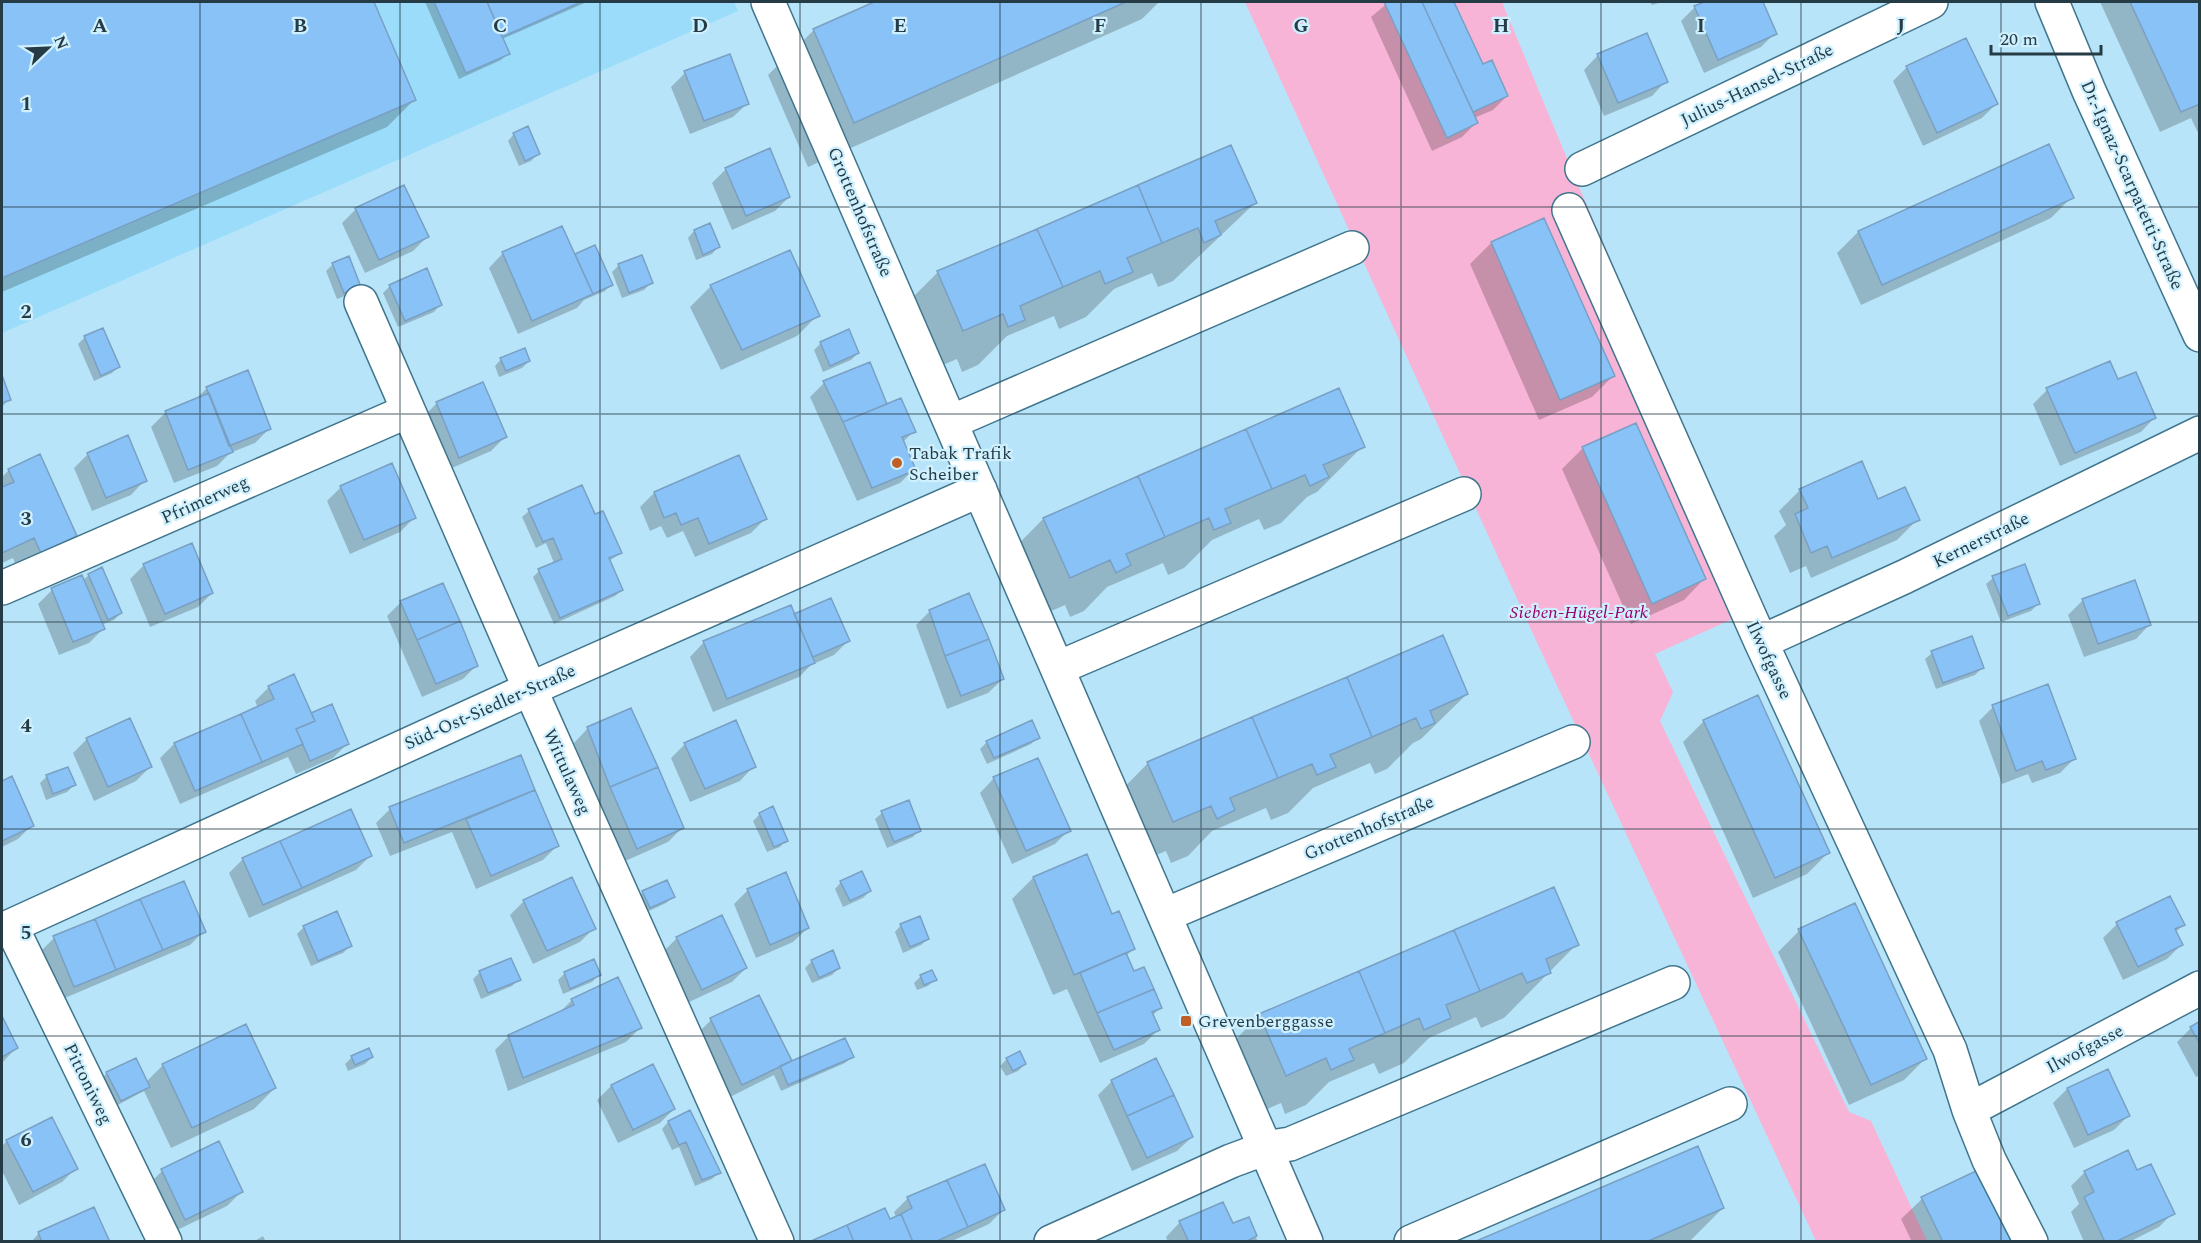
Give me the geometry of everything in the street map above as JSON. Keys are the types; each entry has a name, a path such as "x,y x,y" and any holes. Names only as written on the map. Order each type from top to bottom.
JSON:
{"street":[{"name":"Grottenhofstraße","path":"768,2 1306,1242"},
{"name":"Julius-Hansel-Straße","path":"1582,169 1931,2"},
{"name":"Dr.-Ignaz-Scarpatetti-Straße","path":"2052,2 2089,91 2199,335"},
{"name":"Ilwofgasse","path":"1569,210 1761,642 1950,1050 1969,1110 1989,1160 2031,1242"},
{"path":"951,422 1352,248"},
{"name":"Wittulaweg","path":"361,302 530,689 777,1242"},
{"name":"Pfrimerweg","path":"2,588 408,411"},
{"name":"Kernerstraße","path":"1761,642 1904,577 2199,433"},
{"name":"Süd-Ost-Siedler-Straße","path":"6,928 530,689 980,490"},
{"path":"1058,668 1464,494"},
{"name":"Grottenhofstraße","path":"1165,915 1573,742"},
{"name":"Pittoniweg","path":"6,928 165,1242"},
{"path":"1051,1242 1231,1161 1266,1148 1290,1144 1673,983"},
{"name":"Ilwofgasse","path":"1969,1110 2199,988"},
{"path":"1412,1242 1731,1104"}],"shaded area":[{"path":"2,2 734,2 738,11 2,333"}],"green space":[{"name":"Sieben-Hügel-Park","path":"1245,2 1502,2 1573,173 1761,606 1655,654 1673,692 1660,721 1849,1112 1871,1121 1927,1241 1816,1241 1539,647"}],"building":[{"path":"2,2 374,2 416,100 2,278"},
{"path":"434,2 487,2 510,54 466,73"},
{"path":"487,2 581,2 502,37"},
{"path":"874,2 1126,2 854,123 813,29"},
{"path":"1384,2 1422,2 1478,123 1447,138"},
{"path":"1422,2 1454,2 1483,64 1492,60 1508,96 1473,112"},
{"path":"1704,2 1763,2 1777,34 1718,60 1694,6"},
{"path":"2130,2 2200,2 2200,104 2181,112"},
{"path":"1647,33 1668,82 1618,103 1597,54"},
{"path":"1966,38 1998,104 1937,133 1906,66"},
{"path":"730,54 749,104 704,121 684,71"},
{"path":"528,126 540,154 525,161 513,133"},
{"path":"2049,144 2074,198 1882,285 1858,231"},
{"path":"1231,145 1257,203 1215,221 1221,235 1204,243 1198,228 1162,243 1138,185"},
{"path":"770,148 790,197 746,216 725,168"},
{"path":"404,185 429,237 379,260 355,208"},
{"path":"1138,185 1162,243 1127,258 1133,272 1105,284 1100,271 1063,287 1037,229"},
{"path":"1544,218 1615,376 1560,400 1491,242"},
{"path":"710,223 720,247 703,255 694,230"},
{"path":"562,226 593,294 532,321 502,252"},
{"path":"1037,229 1063,287 1020,306 1025,320 1008,327 1003,314 963,331 937,271"},
{"path":"595,245 613,285 593,294 575,254"},
{"path":"790,250 820,316 742,350 710,285"},
{"path":"642,255 653,283 629,293 618,264"},
{"path":"349,256 361,287 344,293 332,263"},
{"path":"427,268 442,305 405,321 389,285"},
{"path":"103,328 120,367 101,376 84,336"},
{"path":"849,329 859,353 830,366 820,342"},
{"path":"525,348 530,361 506,371 500,358"},
{"path":"2110,361 2118,379 2136,372 2156,418 2075,453 2046,388"},
{"path":"870,362 887,404 843,422 823,381"},
{"path":"248,370 271,429 229,446 206,387"},
{"path":"2,375 11,400 2,403"},
{"path":"483,382 507,437 459,458 436,402"},
{"path":"1339,388 1365,447 1323,465 1329,477 1310,486 1305,475 1272,489 1246,429"},
{"path":"209,393 233,452 188,470 165,411"},
{"path":"901,398 916,432 902,437 916,470 872,488 843,422"},
{"path":"1636,423 1706,579 1652,604 1582,447"},
{"path":"1246,429 1272,489 1225,509 1231,523 1214,530 1209,518 1165,537 1138,476"},
{"path":"128,435 147,481 106,498 87,453"},
{"path":"40,454 77,536 41,553 34,538 2,553 2,487 14,482 8,469"},
{"path":"739,455 767,519 709,544 698,518 681,525 676,513 664,518 654,492"},
{"path":"1862,461 1878,499 1905,487 1920,520 1832,558 1827,546 1811,553 1795,514 1808,508 1799,489"},
{"path":"392,463 416,518 364,540 340,486"},
{"path":"1138,476 1165,537 1126,554 1131,565 1116,573 1110,560 1070,578 1043,518"},
{"path":"582,485 595,514 603,511 622,553 609,558 623,590 560,618 538,569 562,559 553,538 543,542 528,509"},
{"path":"192,543 213,593 165,614 143,564"},
{"path":"2025,564 2040,604 2008,616 1992,576"},
{"path":"102,567 122,613 108,620 88,574"},
{"path":"82,575 105,629 73,642 51,588"},
{"path":"2135,580 2151,625 2098,644 2082,599"},
{"path":"443,583 460,621 417,640 400,601"},
{"path":"969,593 989,639 945,656 929,610"},
{"path":"831,598 850,641 813,657 794,614"},
{"path":"791,605 815,663 727,699 703,641"},
{"path":"460,621 478,666 436,684 417,640"},
{"path":"1443,635 1468,694 1430,711 1435,723 1421,729 1416,718 1372,737 1347,677"},
{"path":"1972,636 1984,668 1943,683 1931,651"},
{"path":"989,639 1004,679 961,696 945,656"},
{"path":"294,674 315,721 296,729 303,744 262,762 241,714 274,699 268,686"},
{"path":"1347,677 1372,737 1330,755 1336,767 1317,775 1312,764 1278,778 1252,717"},
{"path":"2048,684 2076,759 2046,770 2042,761 2016,771 1992,705"},
{"path":"1758,695 1830,853 1775,878 1703,720"},
{"path":"332,704 349,744 310,761 296,729 315,721 311,713"},
{"path":"631,708 658,767 610,787 587,727"},
{"path":"241,714 262,762 195,791 174,743"},
{"path":"1252,717 1278,778 1230,798 1235,810 1217,819 1211,806 1173,822 1147,762"},
{"path":"130,718 152,767 108,787 86,738"},
{"path":"736,720 756,767 705,789 684,743"},
{"path":"1032,720 1040,738 994,758 986,741"},
{"path":"521,755 535,790 404,843 389,807"},
{"path":"1038,758 1071,831 1026,851 993,777"},
{"path":"68,767 76,785 53,794 46,775"},
{"path":"658,767 684,828 637,849 610,787"},
{"path":"12,776 34,826 2,841 2,781"},
{"path":"535,790 559,846 491,876 466,819"},
{"path":"909,800 921,831 894,842 881,811"},
{"path":"773,806 788,841 774,847 759,813"},
{"path":"351,809 372,856 302,888 280,841"},
{"path":"280,841 302,888 263,905 242,858"},
{"path":"1087,854 1112,914 1119,911 1135,949 1074,975 1033,877"},
{"path":"862,871 871,891 850,901 840,881"},
{"path":"786,872 809,928 770,945 747,889"},
{"path":"572,877 596,929 547,951 523,900"},
{"path":"667,880 675,897 650,908 642,891"},
{"path":"184,881 206,932 163,950 140,899"},
{"path":"1554,887 1579,945 1546,959 1551,973 1527,983 1522,973 1480,991 1454,930"},
{"path":"2170,896 2185,925 2175,929 2183,945 2138,967 2116,922"},
{"path":"140,899 163,950 116,970 95,919"},
{"path":"1855,903 1927,1059 1871,1085 1798,929"},
{"path":"337,911 352,946 318,961 303,926"},
{"path":"722,915 747,968 702,990 676,937"},
{"path":"920,916 929,939 910,947 900,924"},
{"path":"95,919 116,970 74,987 53,936"},
{"path":"1454,930 1480,991 1446,1005 1451,1018 1424,1030 1419,1018 1385,1033 1359,971"},
{"path":"833,950 840,968 819,978 811,960"},
{"path":"1126,953 1134,971 1144,967 1154,989 1097,1013 1080,973"},
{"path":"511,958 521,980 488,993 479,971"},
{"path":"594,959 601,975 570,989 564,972"},
{"path":"932,970 937,980 924,985 920,975"},
{"path":"1359,971 1385,1033 1349,1049 1354,1060 1331,1070 1326,1058 1286,1076 1259,1014"},
{"path":"618,977 642,1028 523,1078 508,1035 574,1005 571,999"},
{"path":"1154,989 1162,1008 1152,1012 1160,1030 1114,1050 1097,1013"},
{"path":"759,995 792,1061 742,1085 710,1018"},
{"path":"2,1016 18,1048 2,1057"},
{"path":"2200,1021 2200,1044 2190,1027"},
{"path":"246,1024 276,1088 192,1128 162,1064"},
{"path":"845,1038 854,1057 788,1085 780,1066"},
{"path":"369,1048 373,1057 355,1065 351,1056"},
{"path":"1020,1051 1026,1064 1013,1071 1006,1058"},
{"path":"136,1058 150,1087 121,1101 106,1072"},
{"path":"1156,1058 1174,1095 1127,1116 1111,1080"},
{"path":"653,1064 675,1109 633,1130 611,1085"},
{"path":"2108,1069 2130,1116 2088,1135 2067,1088"},
{"path":"1174,1095 1193,1137 1147,1158 1127,1116"},
{"path":"690,1110 721,1173 702,1180 686,1142 679,1145 668,1121"},
{"path":"52,1117 78,1169 33,1192 6,1140"},
{"path":"219,1141 243,1192 185,1220 161,1169"},
{"path":"1698,1146 1724,1208 1646,1242 1474,1242"},
{"path":"2128,1150 2137,1170 2151,1164 2175,1214 2115,1242 2105,1242 2084,1197 2094,1192 2084,1171"},
{"path":"985,1164 1005,1210 968,1227 947,1180"},
{"path":"1978,1170 2013,1242 1943,1242 1921,1197"},
{"path":"947,1180 968,1227 935,1242 913,1242 901,1214 912,1208 907,1197"},
{"path":"1223,1202 1233,1223 1249,1217 1257,1236 1245,1242 1189,1242 1179,1221"},
{"path":"94,1207 110,1242 42,1242 38,1232"},
{"path":"885,1208 890,1219 901,1214 913,1242 854,1242 847,1225"},
{"path":"847,1225 854,1242 809,1242"}],"place":[{"name":"Tabak Trafik Scheiber","path":"897,463"},
{"name":"Grevenberggasse","path":"1186,1021"}]}
